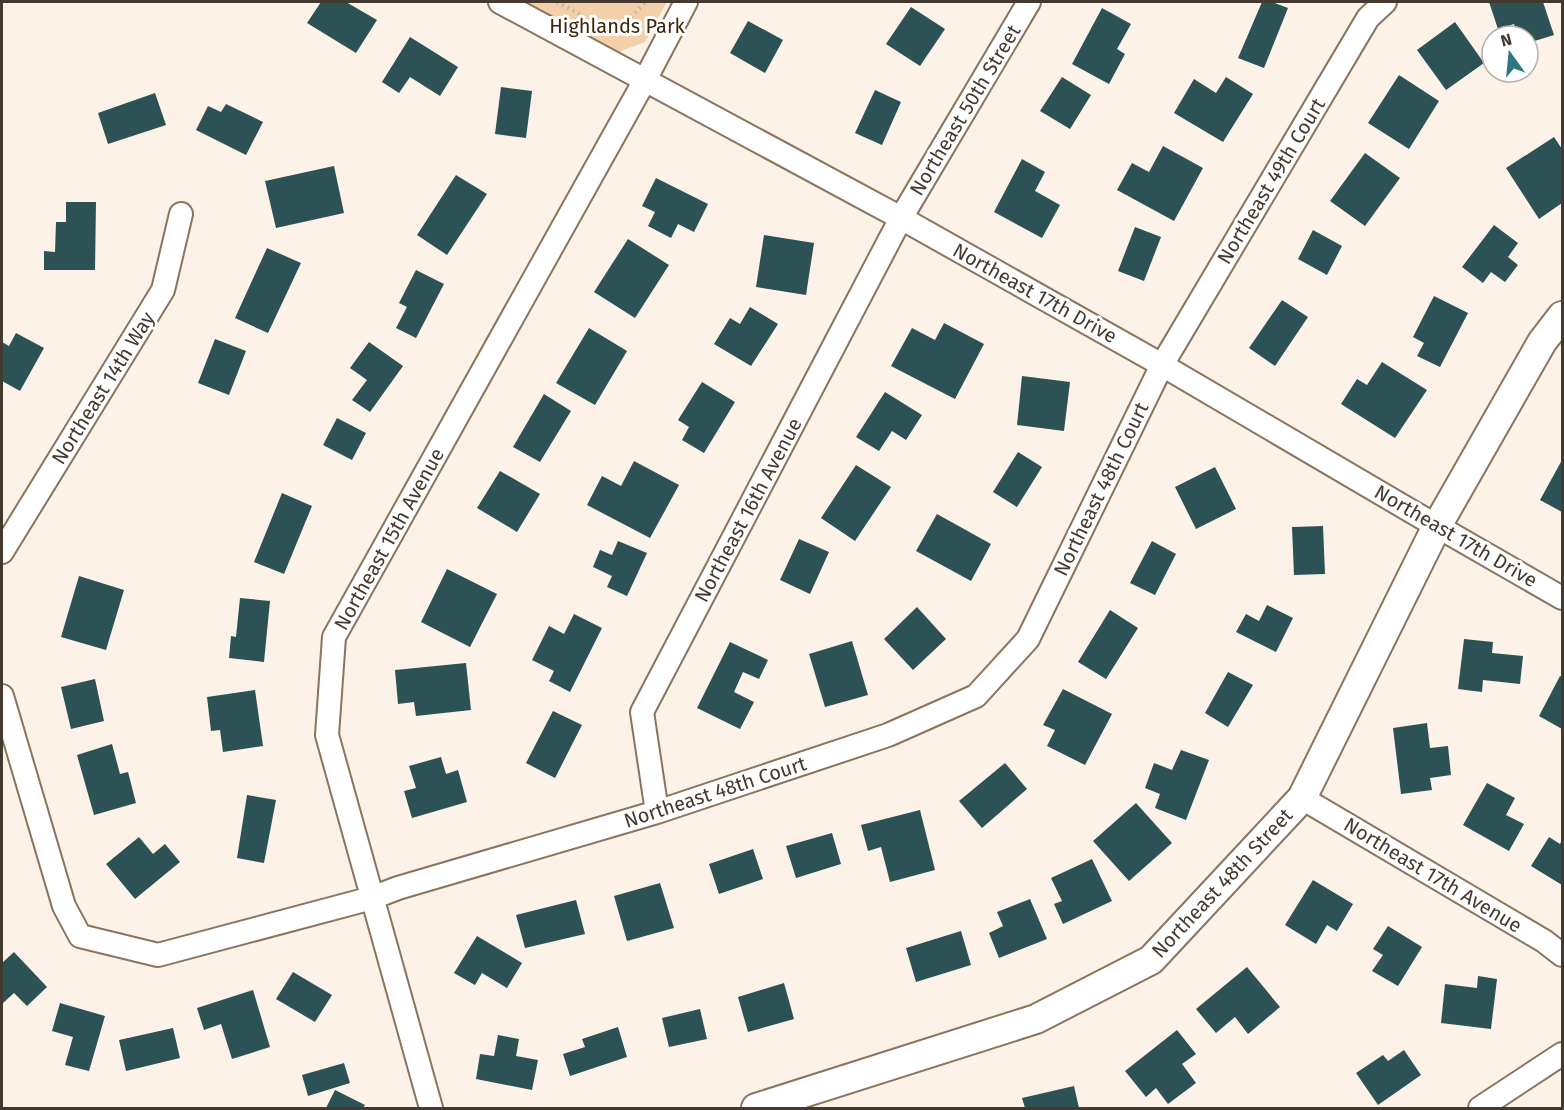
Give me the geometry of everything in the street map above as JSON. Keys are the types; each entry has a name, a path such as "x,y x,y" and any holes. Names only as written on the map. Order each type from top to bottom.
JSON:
{"street":[{"name":"Northeast 17th Drive","path":"500,2 901,218 1162,364 1563,598"},
{"name":"Northeast 15th Avenue","path":"431,1108 327,735 334,637 645,80 686,2"},
{"name":"Northeast 50th Street","path":"901,218 1029,2"},
{"name":"Northeast 49th Court","path":"1162,364 1368,18 1385,2"},
{"name":"Northeast 14th Way","path":"2,552 163,290 181,214"},
{"name":"Northeast 16th Avenue","path":"657,812 642,711 901,218"},
{"name":"Northeast 48th Street","path":"765,1107 1036,1019 1150,960 1302,798 1437,526 1542,342 1563,316"},
{"name":"Northeast 48th Court","path":"2,696 64,906 80,936 158,955 372,898 398,888 657,812 888,735 976,696 1028,639 1162,364"},
{"name":"Northeast 17th Avenue","path":"1302,798 1544,941 1563,955"},
{"path":"1480,1108 1563,1054"}],"path":[{"path":"557,2 598,24 619,28 646,2"}],"green space":[{"name":"Highlands Park","path":"522,2 667,2 645,42 616,53"}],"building":[{"path":"321,2 346,2 377,20 356,53 307,23"},
{"path":"1262,2 1272,2 1288,8 1264,68 1238,58"},
{"path":"1489,2 1543,2 1554,35 1540,39 1540,24 1496,24"},
{"path":"911,7 945,29 920,66 886,44"},
{"path":"1102,8 1131,24 1117,49 1125,54 1109,84 1072,64"},
{"path":"748,21 783,40 765,73 730,53"},
{"path":"1455,22 1480,57 1480,66 1446,90 1417,50"},
{"path":"410,37 458,67 440,96 410,77 399,93 382,82"},
{"path":"1399,75 1439,101 1409,149 1368,123"},
{"path":"1062,77 1091,95 1070,129 1040,111"},
{"path":"1226,77 1253,94 1223,142 1174,113 1194,79 1216,93"},
{"path":"501,87 532,91 526,138 495,134"},
{"path":"875,90 901,102 882,145 855,133"},
{"path":"155,93 166,125 108,144 98,113"},
{"path":"226,104 263,122 246,155 196,130 208,106 221,112"},
{"path":"1554,137 1562,149 1562,203 1539,219 1506,168"},
{"path":"1163,146 1203,168 1174,221 1117,190 1132,163 1149,172"},
{"path":"1365,153 1400,178 1365,226 1330,201"},
{"path":"1022,159 1045,172 1035,191 1060,205 1042,238 994,212"},
{"path":"334,166 344,213 276,228 265,181"},
{"path":"456,175 487,194 447,255 417,235"},
{"path":"656,178 708,204 694,232 678,224 671,238 648,226 655,212 642,206"},
{"path":"66,202 96,202 95,270 44,270 44,251 55,252 56,222 66,222"},
{"path":"1494,225 1518,243 1508,257 1518,265 1505,282 1491,272 1483,283 1462,267"},
{"path":"1135,227 1161,237 1144,281 1118,271"},
{"path":"1313,230 1342,246 1327,275 1298,259"},
{"path":"764,235 814,243 806,295 756,287"},
{"path":"628,239 669,265 635,318 594,292"},
{"path":"267,248 301,263 268,333 235,318"},
{"path":"416,270 444,284 416,338 396,328 407,307 399,303"},
{"path":"1434,296 1468,313 1440,367 1417,356 1424,343 1413,337"},
{"path":"1282,300 1308,317 1275,366 1249,348"},
{"path":"750,307 778,324 751,366 714,344 730,318 740,324"},
{"path":"944,323 984,344 955,399 891,366 912,328 935,340"},
{"path":"589,328 627,351 595,405 556,383"},
{"path":"16,333 44,348 20,391 2,381 2,342 9,346"},
{"path":"215,339 246,351 229,395 198,383"},
{"path":"369,342 403,366 370,412 352,400 367,380 350,368"},
{"path":"1382,362 1427,390 1395,438 1341,404 1357,379 1367,385"},
{"path":"1022,376 1070,382 1064,431 1017,425"},
{"path":"702,382 735,402 704,453 682,440 689,427 678,420"},
{"path":"885,392 922,415 906,440 892,431 879,451 856,437"},
{"path":"544,394 571,411 540,462 513,447"},
{"path":"337,418 366,433 352,460 323,445"},
{"path":"1018,452 1042,467 1017,507 993,492"},
{"path":"1562,460 1562,512 1540,500"},
{"path":"634,461 679,485 650,538 587,505 602,476 621,486"},
{"path":"856,465 891,487 855,541 821,518"},
{"path":"1215,467 1236,509 1196,529 1175,487"},
{"path":"500,471 540,494 517,532 477,508"},
{"path":"282,493 312,506 284,574 254,562"},
{"path":"937,514 991,544 971,581 916,551"},
{"path":"1323,526 1325,574 1294,575 1292,527"},
{"path":"799,539 829,552 810,594 780,580"},
{"path":"618,541 647,553 627,596 607,587 612,576 593,567 600,550 612,555"},
{"path":"1152,541 1176,554 1155,595 1130,583"},
{"path":"447,569 497,594 470,647 421,622"},
{"path":"79,576 124,590 106,650 61,637"},
{"path":"240,598 270,601 264,662 229,658 231,636 236,637"},
{"path":"1267,605 1293,618 1276,652 1236,632 1246,614 1259,621"},
{"path":"917,607 946,639 913,670 884,639"},
{"path":"1110,610 1138,628 1106,679 1078,662"},
{"path":"574,614 602,628 570,692 549,681 554,671 532,660 549,626 564,634"},
{"path":"1464,639 1493,642 1492,653 1523,656 1520,684 1483,680 1482,692 1458,689"},
{"path":"852,641 868,695 825,707 809,654"},
{"path":"730,642 768,660 759,679 743,672 734,692 754,702 740,729 697,708"},
{"path":"466,663 471,710 416,716 414,702 398,704 395,670"},
{"path":"1228,672 1253,685 1228,727 1205,713"},
{"path":"1560,676 1562,677 1562,729 1539,716"},
{"path":"95,679 104,721 71,729 61,687"},
{"path":"1063,689 1112,714 1085,765 1047,746 1055,730 1043,725"},
{"path":"255,690 263,746 223,752 220,730 211,731 207,697"},
{"path":"553,711 582,725 555,778 526,763"},
{"path":"1427,723 1430,748 1448,746 1451,775 1430,778 1432,790 1401,794 1393,728"},
{"path":"112,744 120,774 128,772 136,803 94,815 77,755"},
{"path":"1181,750 1209,760 1186,820 1155,808 1160,794 1145,788 1154,763 1172,770"},
{"path":"441,757 446,774 458,770 467,802 412,818 404,791 416,788 409,766"},
{"path":"1005,763 1027,789 982,828 959,801"},
{"path":"1487,783 1515,798 1506,815 1524,824 1509,851 1463,825"},
{"path":"247,795 276,800 264,863 237,858"},
{"path":"1136,803 1172,843 1129,881 1093,841"},
{"path":"920,810 935,870 890,882 881,847 868,851 861,825"},
{"path":"832,833 841,864 796,878 786,846"},
{"path":"139,837 153,854 165,844 180,862 135,899 106,864"},
{"path":"1549,837 1560,844 1562,840 1562,885 1531,866"},
{"path":"753,849 763,879 719,894 709,864"},
{"path":"1092,859 1112,901 1063,924 1054,904 1062,901 1051,878"},
{"path":"1313,880 1353,904 1337,931 1327,925 1316,944 1285,925"},
{"path":"660,883 674,928 627,941 614,896"},
{"path":"1030,899 1047,939 999,958 989,933 1003,926 997,912"},
{"path":"576,900 585,934 525,948 516,915"},
{"path":"1388,926 1422,947 1398,986 1372,971 1383,955 1373,949"},
{"path":"961,931 971,965 916,982 906,948"},
{"path":"477,936 522,963 507,988 482,973 475,985 454,973"},
{"path":"14,952 47,987 27,1006 14,993 2,1004 2,963"},
{"path":"1247,967 1280,1007 1248,1034 1235,1017 1216,1033 1196,1009"},
{"path":"293,972 332,995 315,1022 276,999"},
{"path":"1478,976 1497,979 1491,1029 1441,1023 1445,984 1477,988"},
{"path":"784,983 794,1019 748,1032 738,997"},
{"path":"253,990 270,1047 232,1059 221,1024 204,1030 197,1008"},
{"path":"60,1003 105,1016 89,1071 65,1065 73,1037 52,1031"},
{"path":"700,1009 707,1039 669,1047 662,1018"},
{"path":"618,1027 627,1057 570,1076 563,1054 585,1047 582,1039"},
{"path":"173,1028 180,1058 126,1071 119,1040"},
{"path":"1177,1030 1196,1054 1182,1064 1196,1083 1168,1104 1156,1088 1146,1097 1125,1071"},
{"path":"498,1035 519,1039 516,1056 538,1060 532,1090 476,1079 480,1054 494,1056"},
{"path":"1404,1050 1421,1075 1378,1105 1356,1073 1383,1055 1388,1061"},
{"path":"344,1063 350,1083 308,1096 302,1075"},
{"path":"1074,1086 1079,1108 1025,1108 1022,1098"},
{"path":"335,1090 365,1105 363,1108 326,1108"}]}
